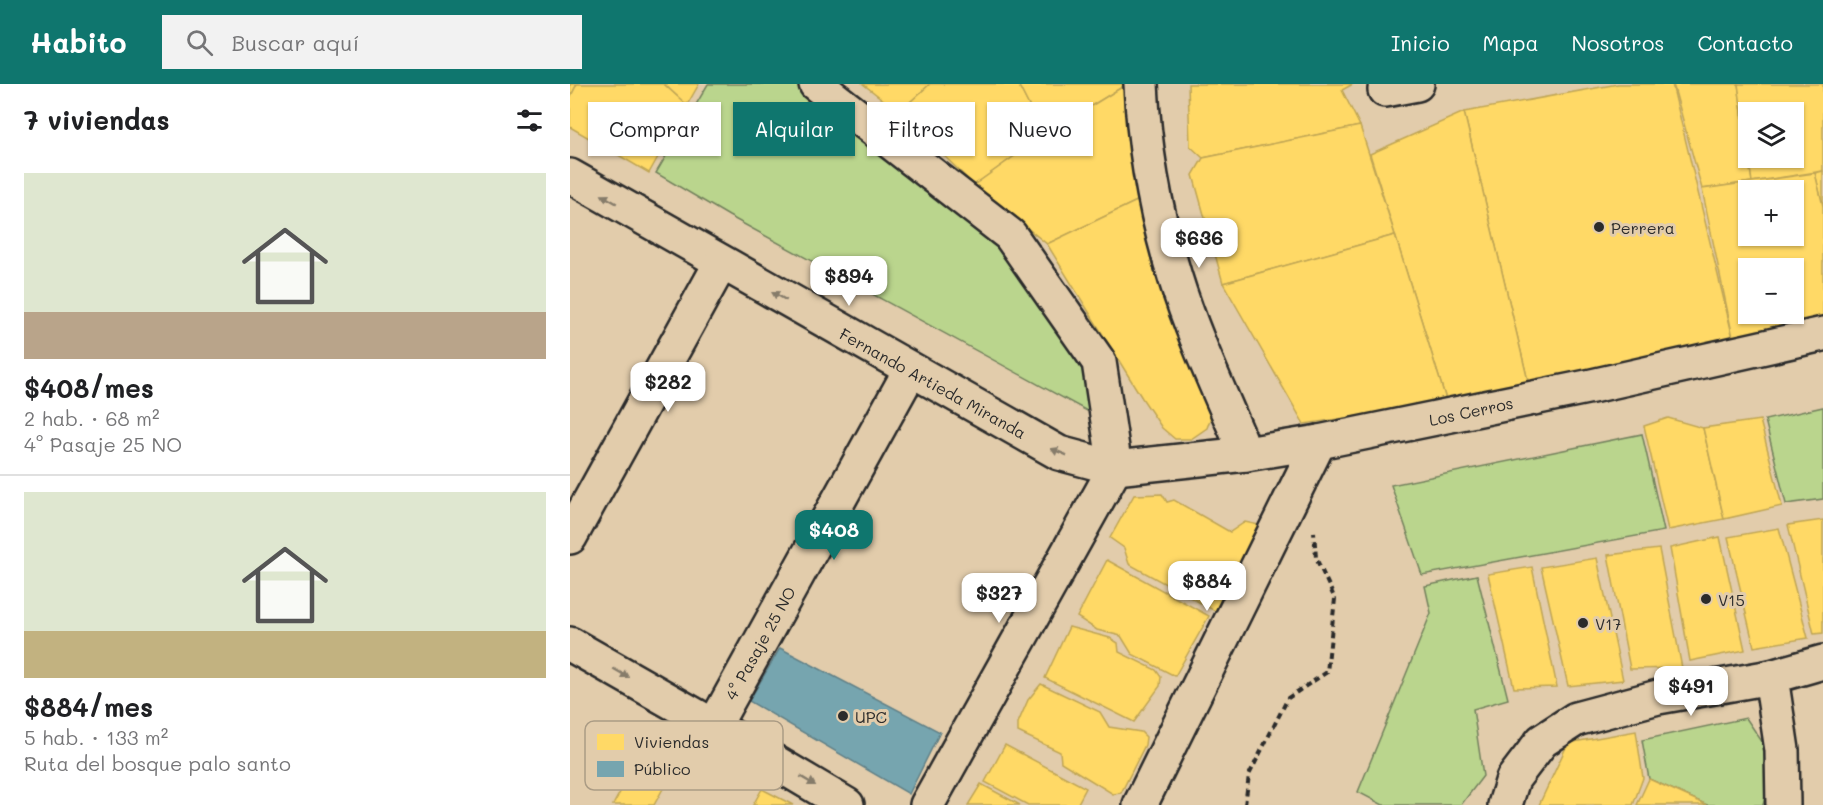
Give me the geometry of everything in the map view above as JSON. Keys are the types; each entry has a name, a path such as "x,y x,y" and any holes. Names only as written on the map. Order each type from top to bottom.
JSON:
{"street":[{"path":"816,84 1010,235 1099,362 1115,468 927,805"},
{"path":"1142,84 1152,179 1161,228 1175,279 1246,454"},
{"path":"1385,90 1417,84"},
{"name":"Fernando Artieda Miranda","path":"570,176 1059,453 1115,468"},
{"path":"570,537 721,263"},
{"name":"Los Cerros","path":"1115,468 1246,454 1319,442 1592,386 1823,334"},
{"name":"4° Pasaje 25 NO","path":"717,721 910,370"},
{"path":"1140,805 1319,442"},
{"path":"570,644 705,721"},
{"path":"1505,805 1513,779 1542,741 1576,719 1658,697 1772,677 1823,662"},
{"path":"1772,677 1782,750 1784,805"},
{"path":"783,767 847,805"}],"path":[{"path":"1245,805 1249,775 1288,698 1328,672 1335,599 1316,558 1314,530"}],"green space":[{"path":"708,84 806,84 829,102 733,102 733,156 855,156 855,123 867,132 867,156 897,156 1004,241 1091,370 1096,393 1087,411 729,216 656,173 666,156 721,156 721,102 697,102"},
{"path":"1823,407 1823,499 1786,504 1765,420"},
{"path":"1642,434 1664,531 1422,575 1391,485"},
{"path":"1477,575 1508,699 1473,709 1483,776 1461,805 1383,805 1358,792 1431,613 1425,586"},
{"path":"1746,718 1763,743 1769,781 1763,805 1707,805 1649,779 1642,740"}],"building: Viviendas":[{"path":"570,84 577,84 570,98"},
{"path":"577,84 664,84 684,102 588,102 588,137 570,127 570,98"},
{"path":"664,84 699,84 689,102 684,102"},
{"path":"863,84 930,84 910,102 886,102"},
{"path":"930,84 1018,84 1027,102 987,102 987,156 1015,156 974,185 944,156 975,156 975,102 910,102"},
{"path":"1018,84 1127,84 1093,105 1093,102 1027,102"},
{"path":"1127,84 1141,199 1047,244 974,185 1015,156 1093,156 1093,105"},
{"path":"1188,84 1353,84 1342,90 1360,126 1203,158 1190,146"},
{"name":"Perrera","path":"1618,84 1672,84 1734,342 1528,381 1464,112"},
{"path":"1673,84 1738,84 1741,102 1738,102 1738,168 1750,168 1752,180 1738,180 1738,184 1702,189"},
{"path":"1738,84 1823,84 1823,171 1752,180 1750,168 1804,168 1804,102 1741,102"},
{"path":"1464,112 1528,381 1447,403 1370,154"},
{"path":"1360,126 1395,235 1223,283 1193,175 1203,158"},
{"path":"620,156 658,156 649,173"},
{"path":"1823,171 1823,206 1815,173"},
{"path":"1815,173 1823,206 1823,323 1734,342 1702,189 1738,184 1738,246 1804,246 1804,180 1766,180"},
{"path":"1141,199 1215,406 1207,428 1191,439 1175,439 1162,428 1047,244"},
{"path":"1395,235 1447,403 1304,424 1223,283"},
{"path":"1668,418 1703,428 1724,519 1668,530 1644,426"},
{"path":"1760,420 1782,506 1724,519 1703,428"},
{"path":"1162,494 1167,502 1174,500 1230,532 1245,522 1259,525 1215,611 1129,564 1124,548 1110,538 1134,495"},
{"path":"1823,520 1823,633 1814,634 1788,525"},
{"path":"1779,528 1808,638 1754,647 1728,537"},
{"name":"V15","path":"1720,537 1745,650 1690,661 1670,548"},
{"path":"1659,549 1682,668 1630,669 1608,555"},
{"name":"V17","path":"1597,558 1623,680 1568,686 1541,567"},
{"path":"1107,560 1209,616 1175,676 1132,654 1121,636 1097,630 1077,617"},
{"path":"1532,567 1557,687 1514,688 1488,574"},
{"path":"1069,627 1110,638 1118,643 1119,652 1156,670 1161,677 1160,686 1134,722 1045,678"},
{"path":"1041,684 1100,712 1109,727 1141,732 1146,737 1145,745 1121,793 1113,794 1061,762 1060,752 1018,732 1018,723 1028,700"},
{"path":"1636,731 1643,778 1633,805 1539,805 1568,743"},
{"path":"1005,745 1086,788 1077,805 1028,805 985,782"},
{"path":"1649,779 1707,805 1637,805"},
{"path":"981,784 1020,805 968,805"},
{"path":"621,790 662,790 654,805 613,805"},
{"path":"761,790 764,790 793,805 753,805"}],"building: Público":[{"name":"UPC","path":"780,648 940,732 909,794 749,701"}],"place":[{"name":"Perrera","path":"1599,227"},
{"name":"V15","path":"1706,599"},
{"name":"V17","path":"1583,623"},
{"name":"UPC","path":"843,716"}]}
